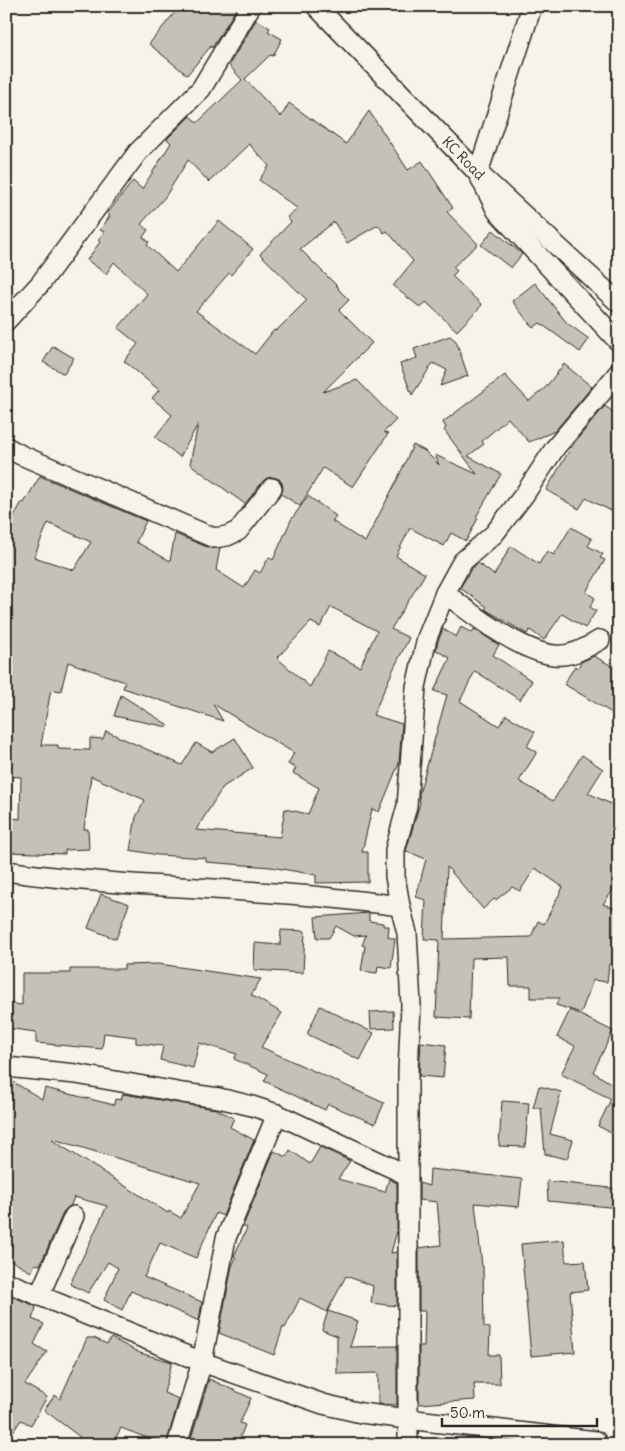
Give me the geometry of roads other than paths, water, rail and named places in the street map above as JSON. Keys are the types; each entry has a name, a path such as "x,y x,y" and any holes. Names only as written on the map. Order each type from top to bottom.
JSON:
{"street":[{"path":"6,321 40,284 138,152 201,89 251,6"},
{"name":"KC Road","path":"316,6 478,173 619,303"},
{"path":"532,6 478,173 497,211 619,342"},
{"path":"408,1445 407,1175 411,1005 408,933 400,906 395,876 395,850 407,806 416,688 427,638 445,593 462,562 494,534 524,495 555,448 619,372"},
{"path":"6,447 214,538 227,536 238,531 272,488"},
{"path":"445,593 474,616 527,647 554,655 567,654 580,652 600,640"},
{"path":"6,871 38,876 154,886 313,896 400,906"},
{"path":"6,1067 76,1074 219,1098 278,1114 407,1175"},
{"path":"177,1445 202,1362 226,1238 278,1114"},
{"path":"39,1296 74,1216"},
{"path":"6,1282 202,1362 323,1404 407,1419 596,1441"}]}
